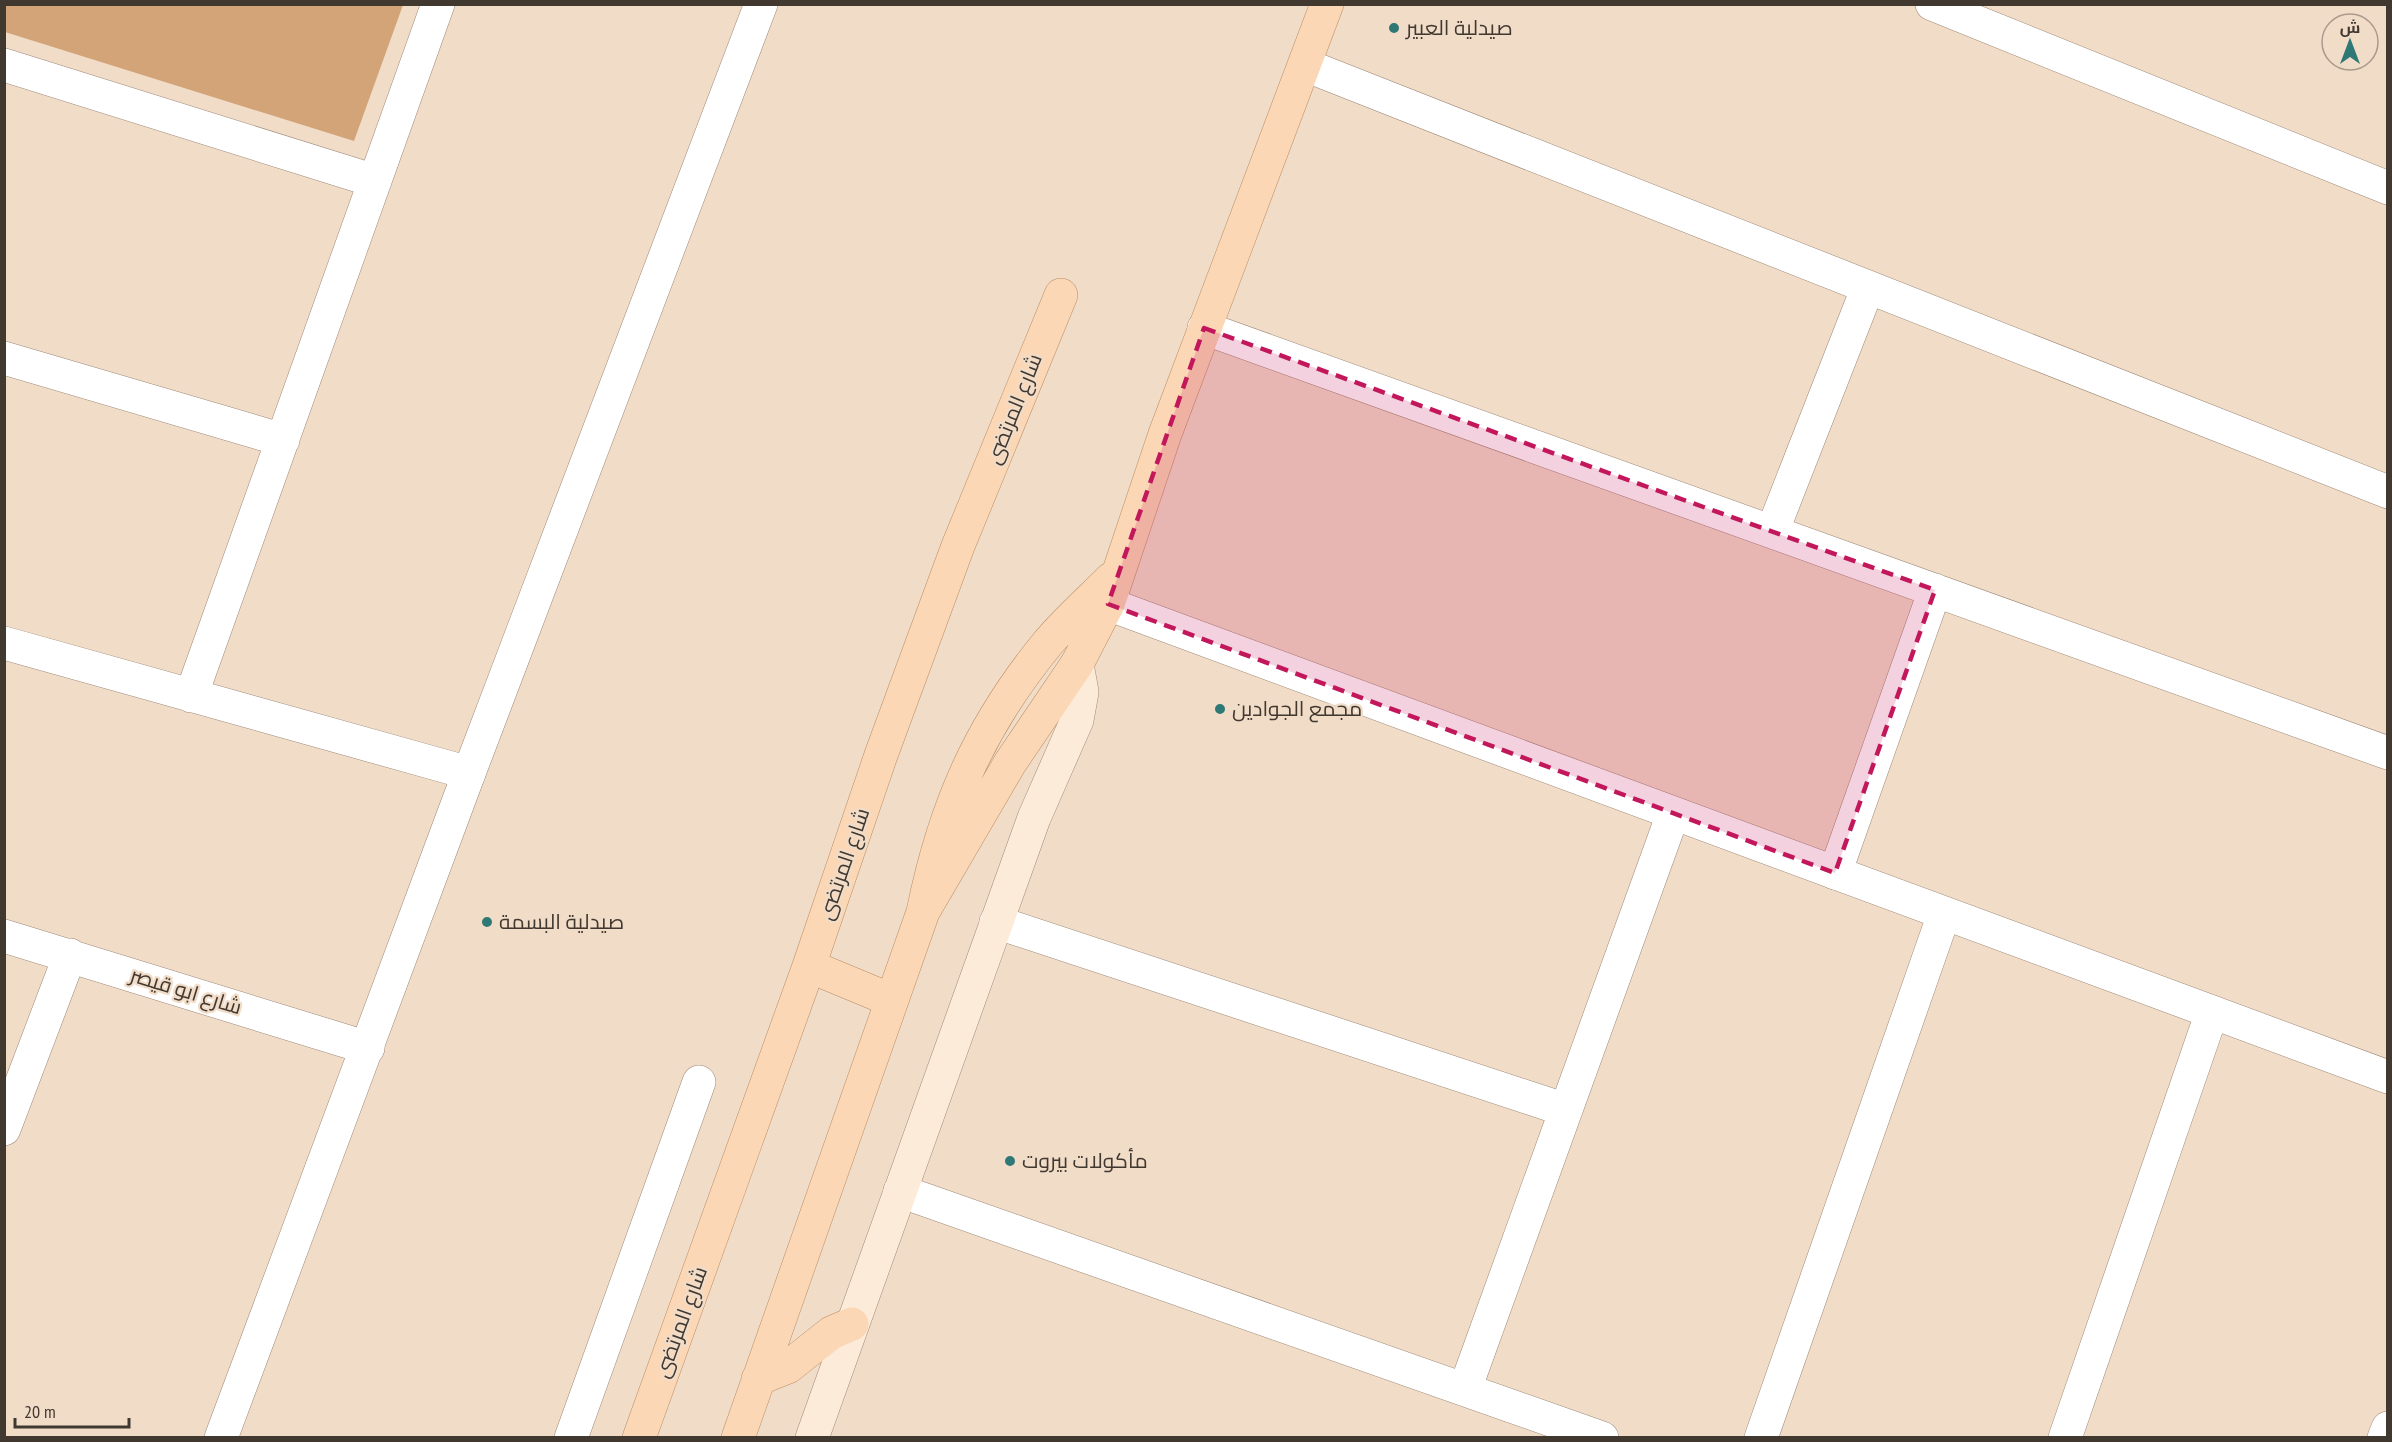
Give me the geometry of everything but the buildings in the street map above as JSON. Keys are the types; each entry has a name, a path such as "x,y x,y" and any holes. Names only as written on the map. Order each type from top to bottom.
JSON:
{"main road":[{"path":"738,1437 923,912 933,862 964,813 1010,763 1077,664 1108,604 1147,483 1327,4"},
{"name":"شارع المرتضى","path":"639,1437 881,755 958,546 1061,295"},
{"path":"964,813 977,748 998,711 1048,642 1119,571"},
{"path":"812,1437 1034,818 1077,720 1082,692 1077,664"},
{"path":"808,966 891,1000"},
{"path":"759,1379 788,1367 831,1333 852,1324"}],"street":[{"path":"191,696 438,4"},
{"path":"221,1437 469,773 761,4"},
{"path":"1932,4 2388,188"},
{"path":"4,65 375,180"},
{"path":"1305,65 2388,492"},
{"path":"1773,532 1868,287"},
{"path":"1204,328 2388,753"},
{"path":"4,358 282,440"},
{"path":"1835,873 1935,590"},
{"path":"1108,604 2388,1077"},
{"path":"4,643 469,773"},
{"path":"1465,1389 1673,814"},
{"path":"1761,1437 1944,914"},
{"path":"996,922 1566,1110"},
{"name":"شارع ابو قيصر","path":"4,936 368,1048"},
{"path":"4,1129 70,955"},
{"path":"2064,1437 2212,1012"},
{"path":"571,1437 699,1082"},
{"path":"900,1191 1601,1437"},
{"path":"2384,1437 2388,1428"}],"highlighted area":[{"path":"1204,328 1935,590 1835,873 1108,604"}],"shaded area":[{"path":"4,5 403,5 354,141 5,32"}],"place":[{"name":"صيدلية العبير","path":"1394,28"},
{"name":"مجمع الجوادين","path":"1220,709"},
{"name":"صيدلية البسمة","path":"487,922"},
{"name":"مأكولات بيروت","path":"1010,1161"}]}
